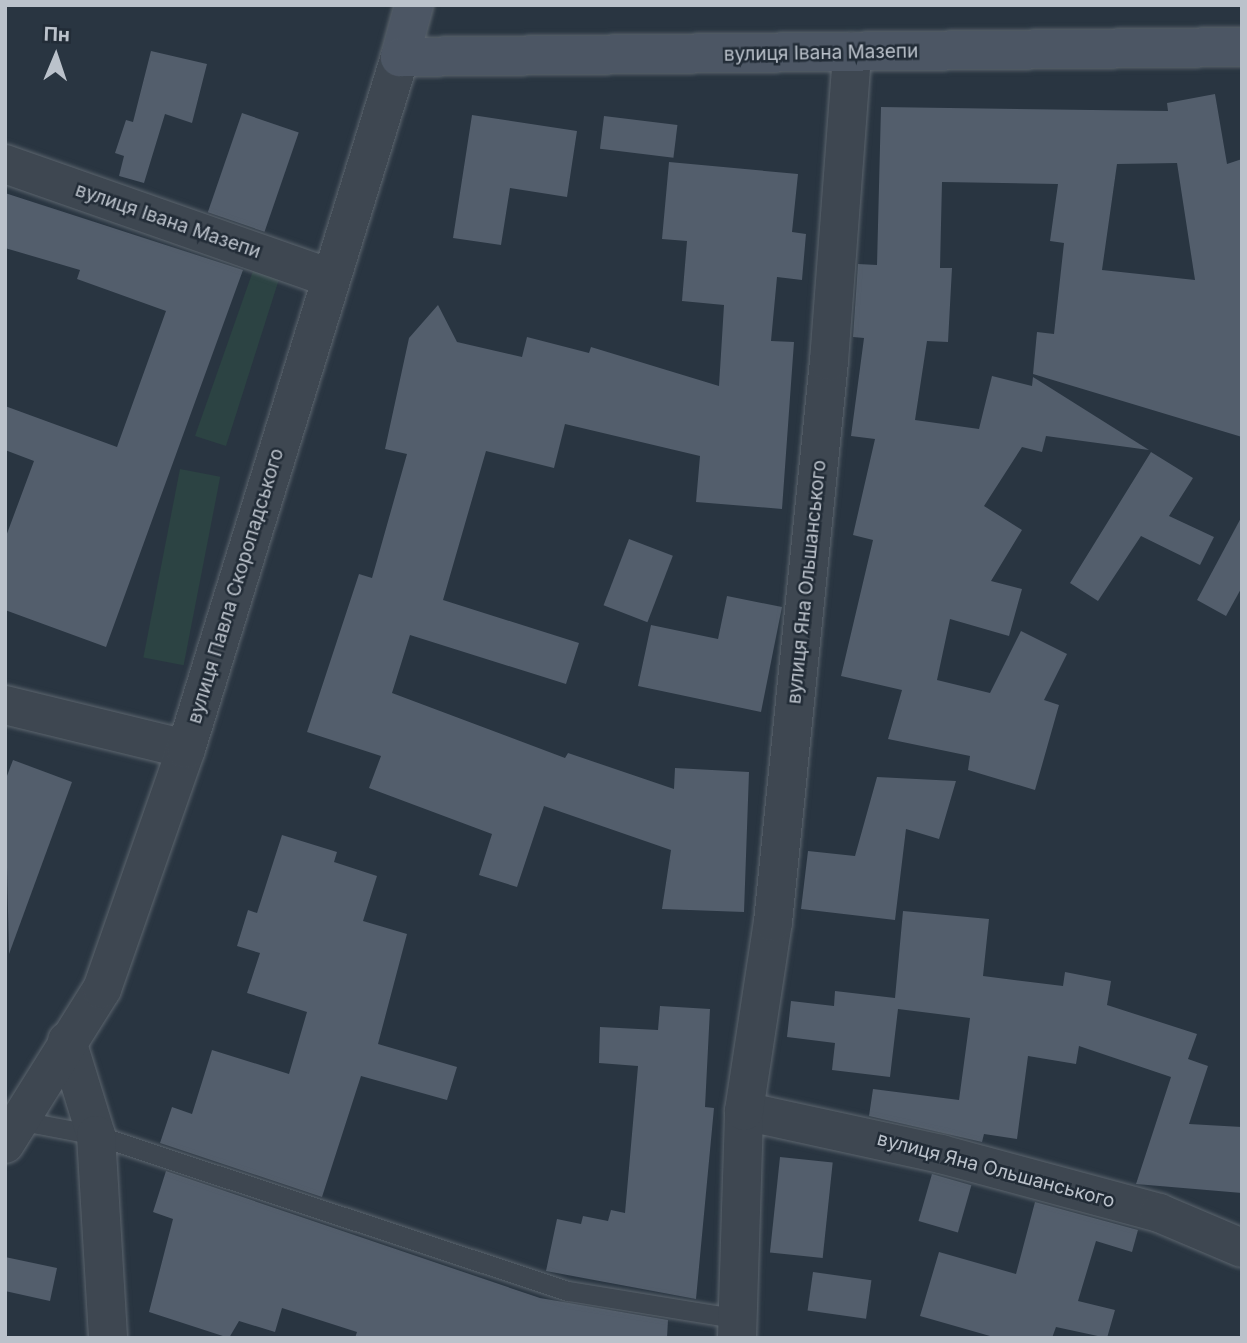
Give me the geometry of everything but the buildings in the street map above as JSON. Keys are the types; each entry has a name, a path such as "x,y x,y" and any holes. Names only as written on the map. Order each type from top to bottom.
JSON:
{"street":[{"name":"вулиця Павла Скоропадського","path":"10,1132 102,989 186,749 414,5"},
{"name":"вулиця Івана Мазепи","path":"400,57 1242,47"},
{"name":"вулиця Яна Ольшанського","path":"738,1328 744,1111 776,895 830,348 852,52"},
{"name":"вулиця Івана Мазепи","path":"5,164 331,278"},
{"path":"5,705 186,749"},
{"path":"67,1041 96,1135 107,1338"},
{"name":"вулиця Яна Ольшанського","path":"744,1111 941,1154 1159,1213 1242,1248"}],"lane":[{"path":"10,1132 96,1135 568,1292 738,1328"}],"green space":[{"path":"254,268 280,276 226,446 195,436"},
{"path":"180,469 220,477 184,665 143,657"}]}
